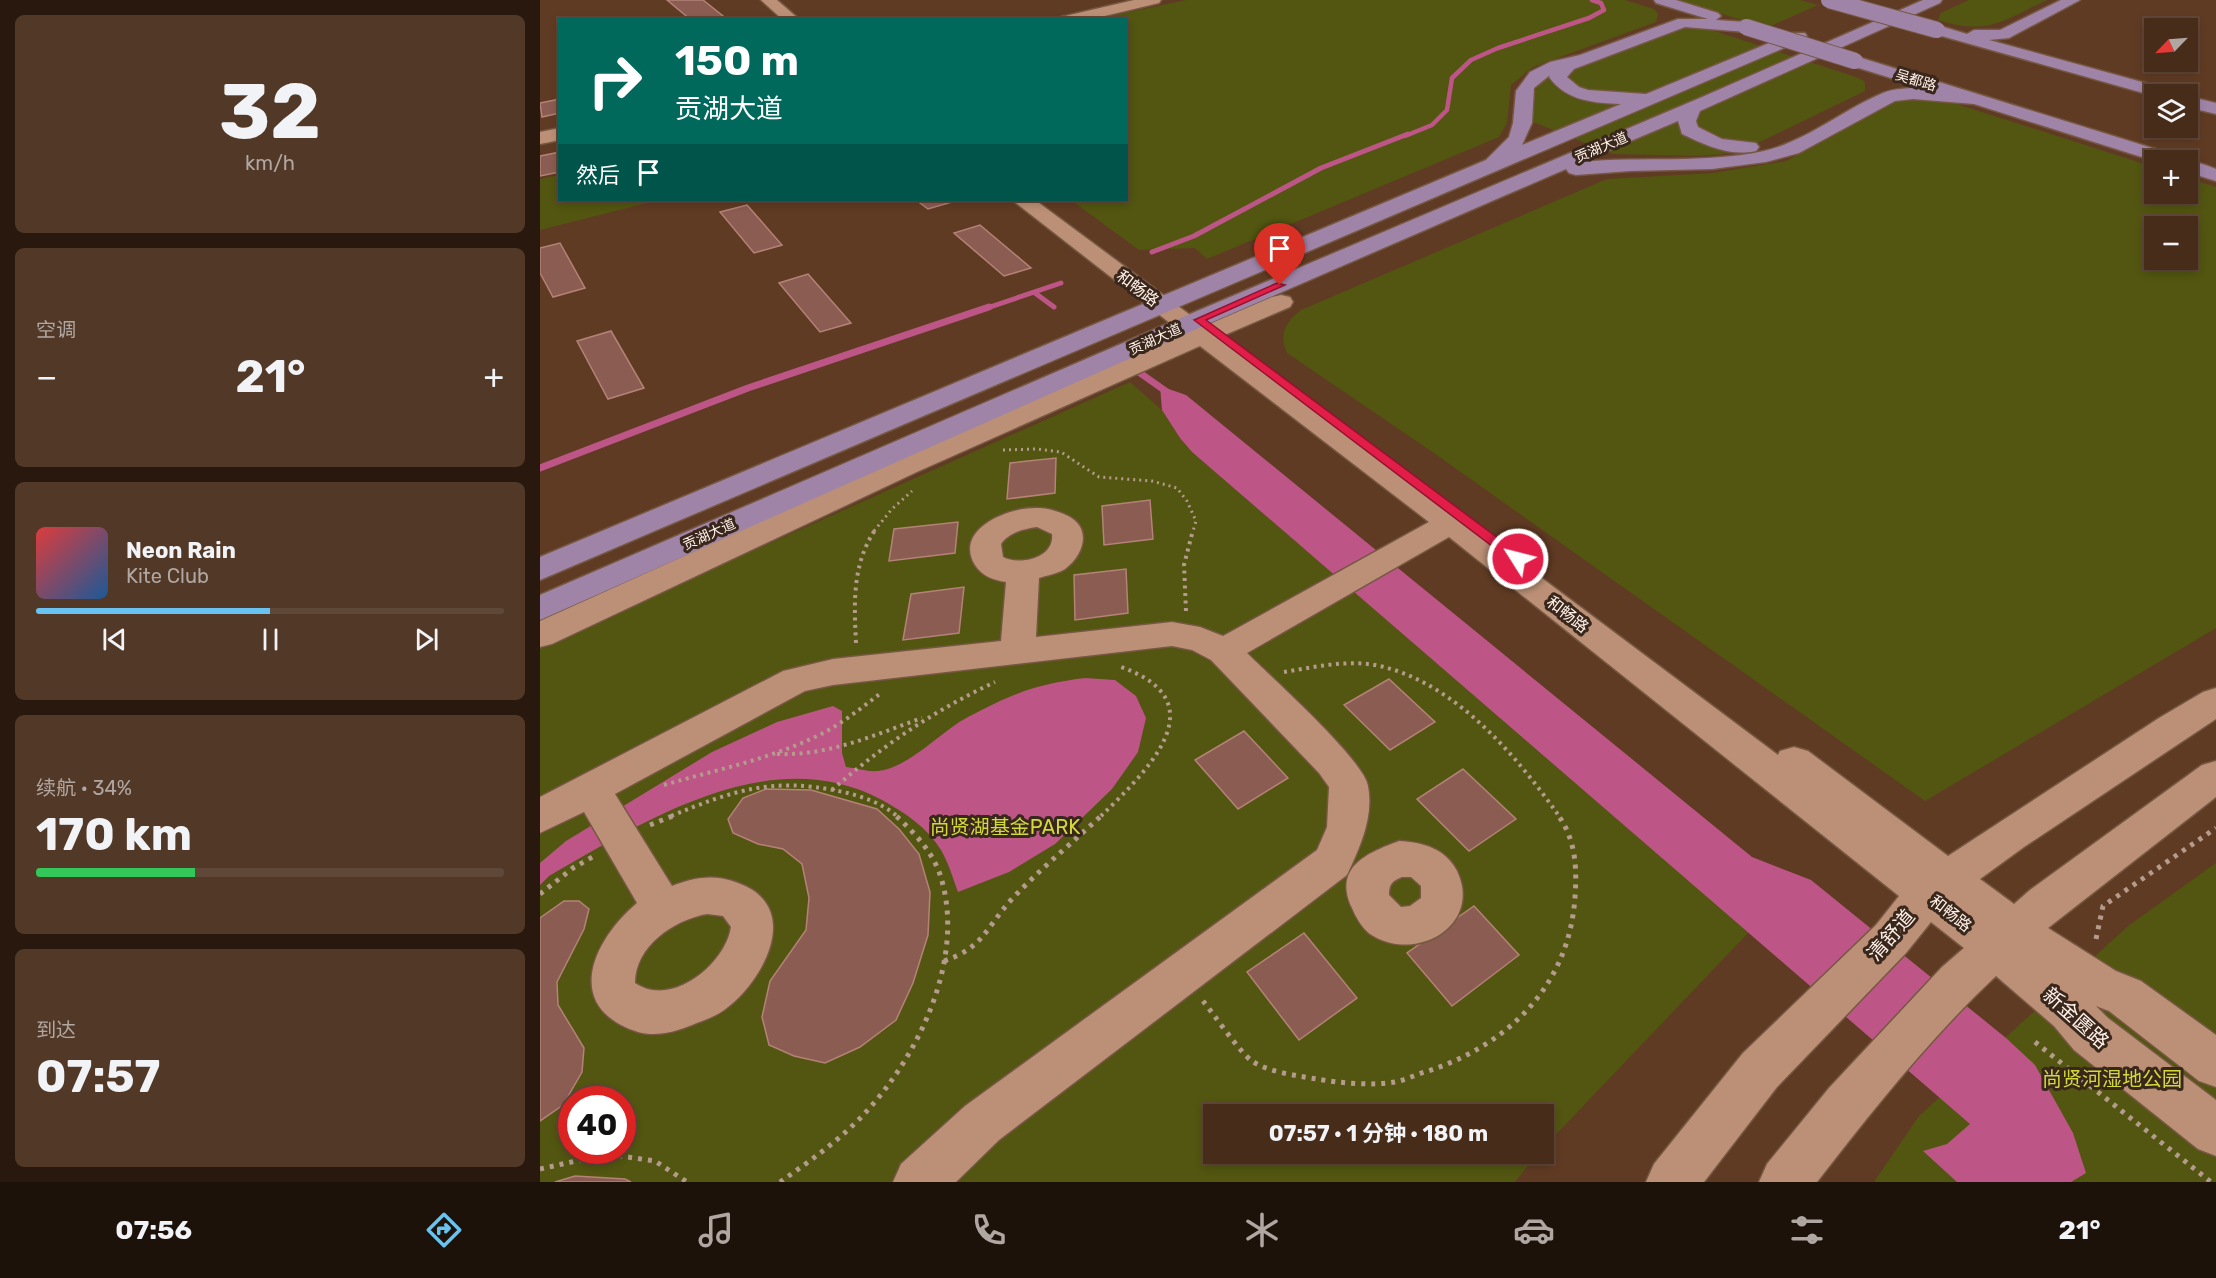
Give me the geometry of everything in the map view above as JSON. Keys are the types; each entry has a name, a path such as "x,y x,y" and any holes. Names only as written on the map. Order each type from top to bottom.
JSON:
{"main road":[{"path":"1829,0 2144,88"},
{"path":"1841,18 1884,0"},
{"name":"贡湖大道","path":"540,569 1189,319 1521,182 1935,0"},
{"path":"1937,30 1974,35 2003,35 2073,0"},
{"path":"2028,55 2010,44 2009,36 2079,0"},
{"path":"1488,167 1516,144 1524,124 1525,88 1530,81 1544,72 1679,21 1682,12 1665,1"},
{"name":"吴都路","path":"1665,1 2144,151"},
{"path":"1658,96 1625,99 1592,96 1568,88 1560,83 1558,77 1560,71 1568,65 1683,22 1746,27"},
{"name":"贡湖大道","path":"540,608 1189,319 1488,167 1811,31"},
{"path":"1693,107 1688,121 1689,130 1718,144 1750,147 1786,143 1801,138 1886,94 1890,87 1886,80 1855,61"},
{"path":"1521,182 1579,169 1616,164 1719,162 1777,154 1792,149 1890,96 1904,93 1940,94 1982,100"},
{"path":"2198,104 2216,109"},
{"path":"2198,169 2216,175"}],"street":[{"path":"761,0 784,18"},
{"path":"768,0 791,18"},
{"path":"1062,18 1141,0"},
{"path":"1075,18 1154,0"},
{"path":"540,136 558,132"},
{"name":"和畅路","path":"1023,201 1189,319 1861,811 1938,886"},
{"name":"和畅路","path":"1035,201 1451,524 1938,886 2005,939"},
{"name":"贡湖大道","path":"540,635 782,521 1189,319 1281,302"},
{"path":"1223,651 1451,524"},
{"path":"1008,666 1023,572"},
{"path":"540,816 796,680 833,672 1008,666 1172,634 1200,639 1223,651 1333,762 1349,786 1347,827 1332,862 982,1123 919,1182"},
{"name":"清舒道","path":"1672,1182 1760,1070 1891,939 1938,886 2010,835 2172,728 2216,702"},
{"path":"1785,1182 1846,1105 1952,988 2045,903 2216,776"},
{"path":"591,789 663,909"},
{"path":"1332,862 1370,878"},
{"name":"新金匮路","path":"2005,939 2125,996 2216,1064"},
{"name":"新金匮路","path":"2005,939 2091,1034 2216,1131"}],"path":[{"path":"944,961 968,951 1011,901 1108,810 1162,748 1170,724 1170,701 1158,685 1133,671 1116,665"},
{"path":"831,790 865,760 929,715 1008,666"},
{"path":"775,754 807,753 848,744 929,715"},
{"path":"661,786 775,754 817,736 851,716"},
{"path":"540,894 573,868 649,825 744,790 772,785 831,790 884,806 928,849 945,888 949,934 941,978 921,1033 874,1103 828,1149 780,1182"},
{"path":"2096,939 2103,906 2216,828"},
{"path":"2035,1042 2211,1182"},
{"path":"540,1169 607,1154 655,1161 687,1182"}],"green space":[{"path":"1186,0 1625,0 1654,9 1658,14 1656,22 1533,67 1511,85 1507,123 1499,137 1207,259 1195,248 1139,250 1072,201 1128,201 1128,18 1102,18"},
{"path":"1679,0 1800,0 1818,5 1766,28"},
{"path":"1969,0 2047,0 1994,24 1970,27 1938,20 1941,13"},
{"path":"1702,27 1859,78 1865,82 1865,91 1737,153 1697,156 1613,154 1533,122 1533,98 1545,78 1675,28"},
{"path":"1903,97 1938,98 2144,164 2144,204 2198,204 2198,181 2216,187 2216,628 1925,801 1431,451 1287,353 1284,346 1285,329 1291,319 1301,310 1607,179 1713,173 1786,161"},
{"path":"558,175 558,201 655,201 540,230 540,179"},
{"name":"尚贤湖基金PARK","path":"1130,382 1162,410 1192,452 1749,932 1554,1137 1554,1104 1203,1104 1203,1164 1529,1164 1515,1182 540,1182 540,646"},
{"name":"尚贤河湿地公园","path":"2216,863 2216,1182 1874,1182 1919,1116 2128,926"}],"shaded area":[{"path":"1160,386 1186,395 1752,857 1811,880 2006,1038 2035,1065 2073,1133 2086,1173 2071,1182 1957,1182 1923,1151 1947,1144 1970,1124 1192,452 1162,410"},
{"path":"1085,678 1115,680 1136,696 1146,718 1138,752 1112,789 1055,844 1009,872 958,892 941,850 929,834 907,815 882,800 839,784 796,779 753,783 710,795 667,812 586,854 549,876 540,885 540,863 566,841 712,752 777,722 833,706 842,711 842,753 846,767 878,771 901,763 958,723 998,702 1052,683"}],"building":[{"path":"667,0 703,0 726,18 689,18"},
{"path":"558,99 558,113 542,117 540,103"},
{"path":"558,152 558,172 540,176 540,156"},
{"path":"917,201 952,202 928,209"},
{"path":"747,205 782,245 754,253 720,212"},
{"path":"980,225 1031,268 1004,276 954,233"},
{"path":"560,243 585,288 553,297 540,273 540,248"},
{"path":"808,274 851,323 820,332 779,283"},
{"path":"611,331 644,388 608,399 577,341"},
{"path":"1056,458 1055,493 1007,499 1010,463"},
{"path":"1150,500 1153,539 1104,545 1102,506"},
{"path":"958,522 955,553 889,561 894,529"},
{"path":"1126,569 1128,613 1075,620 1074,575"},
{"path":"964,587 959,633 903,640 911,594"},
{"path":"1389,679 1435,722 1390,750 1344,705"},
{"path":"1244,731 1288,778 1238,809 1195,760"},
{"path":"1463,769 1516,819 1469,851 1417,799"},
{"path":"766,789 811,790 877,809 899,829 919,854 930,892 928,935 913,983 896,1020 860,1047 825,1063 794,1056 769,1045 762,1017 770,981 806,930 809,898 802,864 783,849 758,844 733,833 728,819 743,798"},
{"path":"564,901 579,901 589,909 584,929 557,982 558,1005 584,1048 582,1072 574,1086 558,1086 558,1108 540,1121 540,918"},
{"path":"1474,906 1519,955 1452,1006 1407,953"},
{"path":"1304,933 1357,998 1299,1040 1247,972"},
{"path":"575,1176 625,1179 631,1182 555,1182"}],"waterway":[{"path":"1405,136 1432,125 1447,110 1452,78 1471,60 1498,48 1589,18 1604,10 1601,3 1592,0"},
{"path":"1152,252 1194,236 1321,168 1408,134"},
{"path":"984,309 1061,283"},
{"path":"1035,293 1054,307"},
{"path":"540,468 748,388 989,307"},
{"path":"1140,373 1167,392"}],"route":[{"path":"1280,285 1199,320 1518,559"}]}
